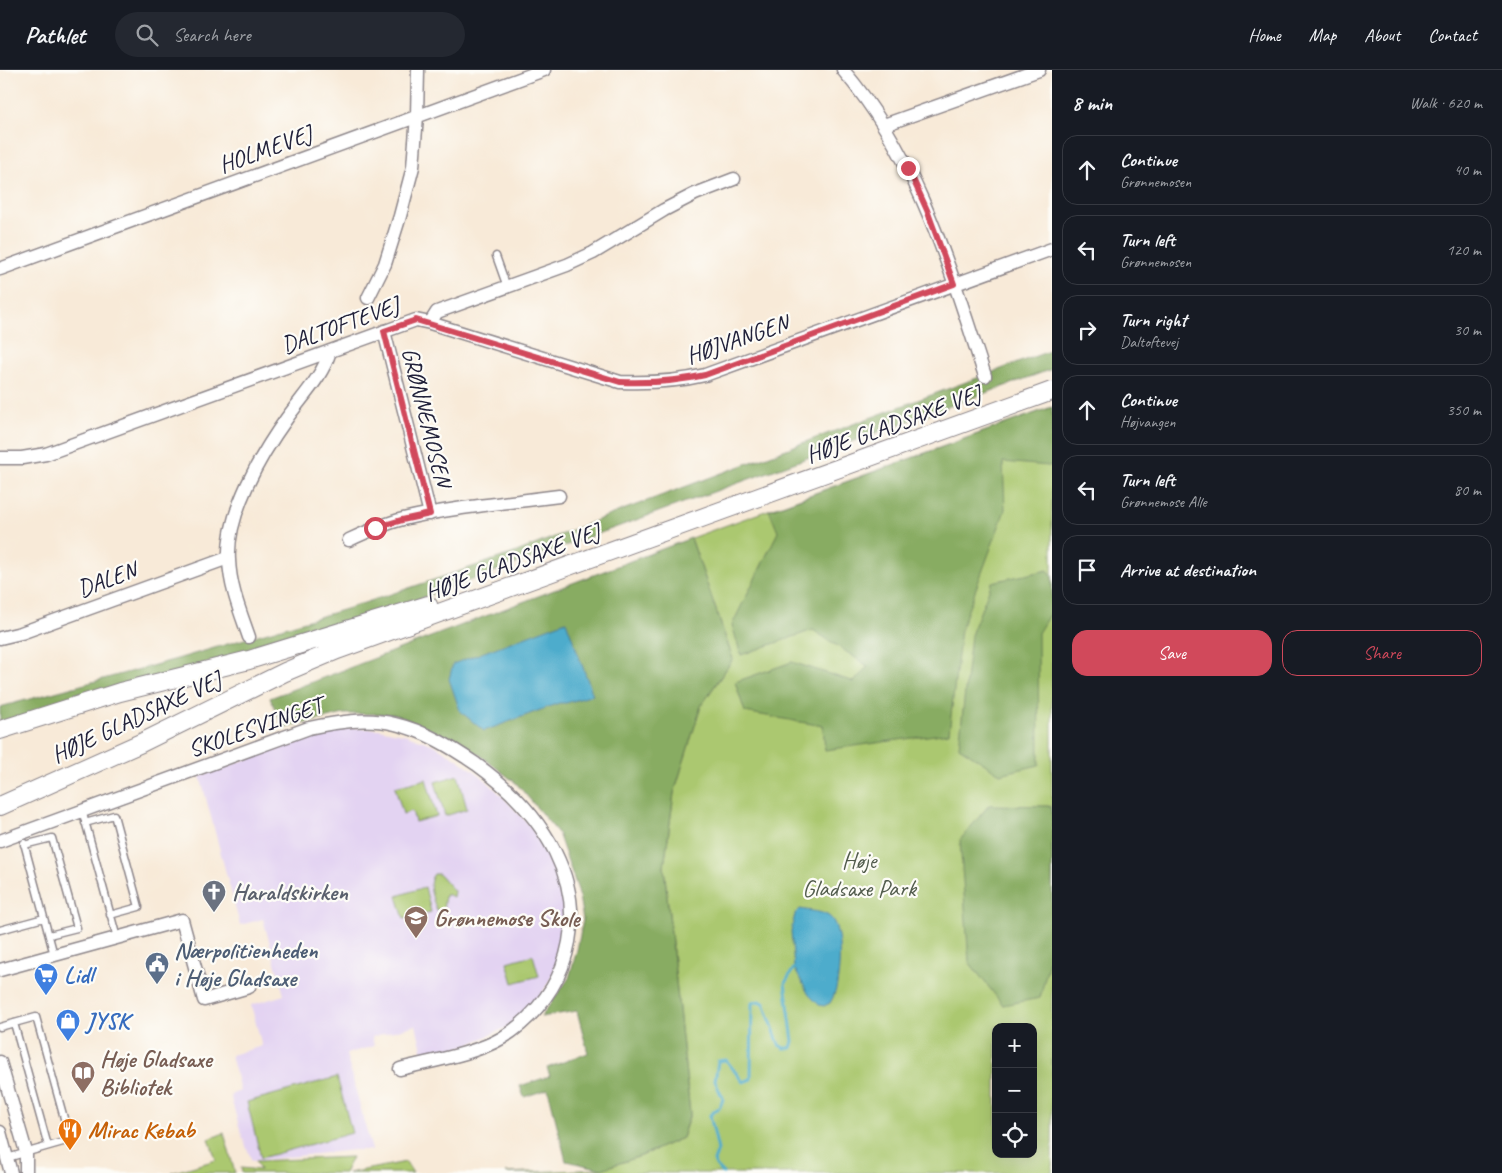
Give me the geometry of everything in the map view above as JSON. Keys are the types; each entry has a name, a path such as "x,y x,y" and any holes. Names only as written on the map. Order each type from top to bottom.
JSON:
{"street":[{"path":"368,298 385,264 413,167 418,70"},
{"name":"HOLMEVEJ","path":"0,269 544,70"},
{"path":"843,70 884,125 908,168 927,210 985,376"},
{"path":"884,125 1039,70"},
{"name":"DALTOFTEVEJ","path":"0,458 22,458 46,454 416,320 430,323 438,312 593,253 664,210 695,194 734,179"},
{"name":"HØJVANGEN","path":"430,323 620,382 650,384 679,381 705,375 1052,249"},
{"name":"GRØNNEMOSEN","path":"384,331 430,514"},
{"path":"250,636 235,598 228,558 233,524 244,492 259,461 278,430 326,365 330,351"},
{"name":"HØJE GLADSAXE VEJ","path":"0,730 120,692 249,660 415,610 1052,380"},
{"name":"HØJE GLADSAXE VEJ","path":"0,806 141,743 285,672 337,650 1052,391"},
{"name":"GRØNNEMOSEN","path":"349,540 375,528 430,514 559,496"},
{"name":"DALEN","path":"0,638 21,633 228,558"},
{"name":"SKOLESVINGET","path":"0,841 23,839 82,810 309,728 340,721 370,720 394,723 425,733 458,752 494,777 523,805 546,835 560,862 568,887 572,926 568,949 558,977 542,1001 524,1022 501,1039 475,1049 400,1069"},
{"path":"0,970 182,920 204,1000 249,987"},
{"path":"0,1062 26,1152 26,1173"},
{"path":"0,1132 11,1173"}],"lane":[{"path":"496,256 507,286"},
{"path":"82,810 117,938"},
{"path":"85,823 114,815 139,907 110,914"},
{"path":"49,935 77,928 52,838 23,839 54,955"},
{"path":"0,930 44,918"},
{"path":"0,1027 36,1017 70,1140 7,1158"},
{"path":"14,1023 48,1146"}],"shaded area":[{"name":"Grønnemose Skole","path":"354,728 379,729 407,735 434,745 480,775 500,794 530,826 549,857 565,899 566,932 559,959 551,978 539,998 512,1025 470,1044 424,1058 416,1025 372,1037 374,1046 346,1054 372,1150 353,1150 252,1161 242,1136 230,1095 240,1091 231,1055 262,1046 251,1005 284,995 263,919 240,925 200,776 318,734"}],"green space":[{"path":"1052,350 1052,369 394,608 0,724 0,707 177,659 349,608 514,553 620,511"},
{"name":"Høje Gladsaxe Park","path":"1052,407 1052,1173 505,1173 602,1169 641,1156 682,1138 690,1114 664,867 674,793 701,706 733,659 691,538"},
{"path":"1052,407 1052,465 1003,462 1005,510 961,629 949,733 825,750 823,726 745,712 735,682 792,662 854,682 868,666 813,630 741,655 732,625 778,532 769,510"},
{"path":"691,538 733,659 701,706 674,793 664,867 690,1113 682,1138 641,1156 602,1169 566,1161 548,1089 524,1097 520,1086 550,1076 547,1068 588,1053 577,1011 541,1017 569,978 583,920 578,890 558,833 516,783 477,753 432,730 394,714 344,714 284,728 270,698"},
{"path":"1048,570 1052,576 1052,610 1038,633 1039,765 1000,774 959,747 971,635 992,582"},
{"path":"458,775 467,809 445,816 435,782"},
{"path":"426,779 437,816 415,822 412,811 403,814 395,787"},
{"path":"989,805 1049,806 1052,808 1052,949 1040,998 1003,1005 969,962 960,840"},
{"path":"434,874 439,874 454,891 453,897 445,895 443,911 441,912 436,909 431,891 431,882"},
{"path":"425,887 431,912 404,919 397,896"},
{"path":"533,955 539,976 513,983 507,962"},
{"path":"337,1077 352,1133 261,1158 247,1102"},
{"path":"224,1133 235,1173 171,1173 216,1160 209,1139"},
{"path":"352,1157 344,1173 242,1173 241,1168 260,1170 256,1161"},
{"path":"406,1162 413,1173 348,1173"}],"water":[{"path":"566,621 593,695 566,703 559,703 484,731 460,711 449,679 453,664"},
{"path":"800,909 827,915 834,923 837,931 839,962 837,982 835,993 830,1003 824,1006 819,1005 809,995 794,968 791,931 795,914"}],"waterway":[{"path":"723,1173 714,1161 718,1150 710,1115 720,1107 723,1099 715,1081 718,1061 726,1060 743,1082 751,1079 752,1003 759,1001 764,1003 779,1045 784,1048 791,1048 793,1041 785,983 794,968"}],"place":[{"name":"Haraldskirken","path":"214,913"},
{"name":"Grønnemose Skole","path":"416,939"},
{"name":"Nærpolitienheden i Høje Gladsaxe","path":"157,985"},
{"name":"Lidl","path":"46,996"},
{"name":"JYSK","path":"68,1042"},
{"name":"Høje Gladsaxe Bibliotek","path":"83,1094"},
{"name":"Mirac Kebab","path":"70,1151"}],"route":[{"path":"375,528 430,514 384,331 416,320 430,323 620,382 650,384 679,381 705,375 954,284 927,210 908,168"}]}
